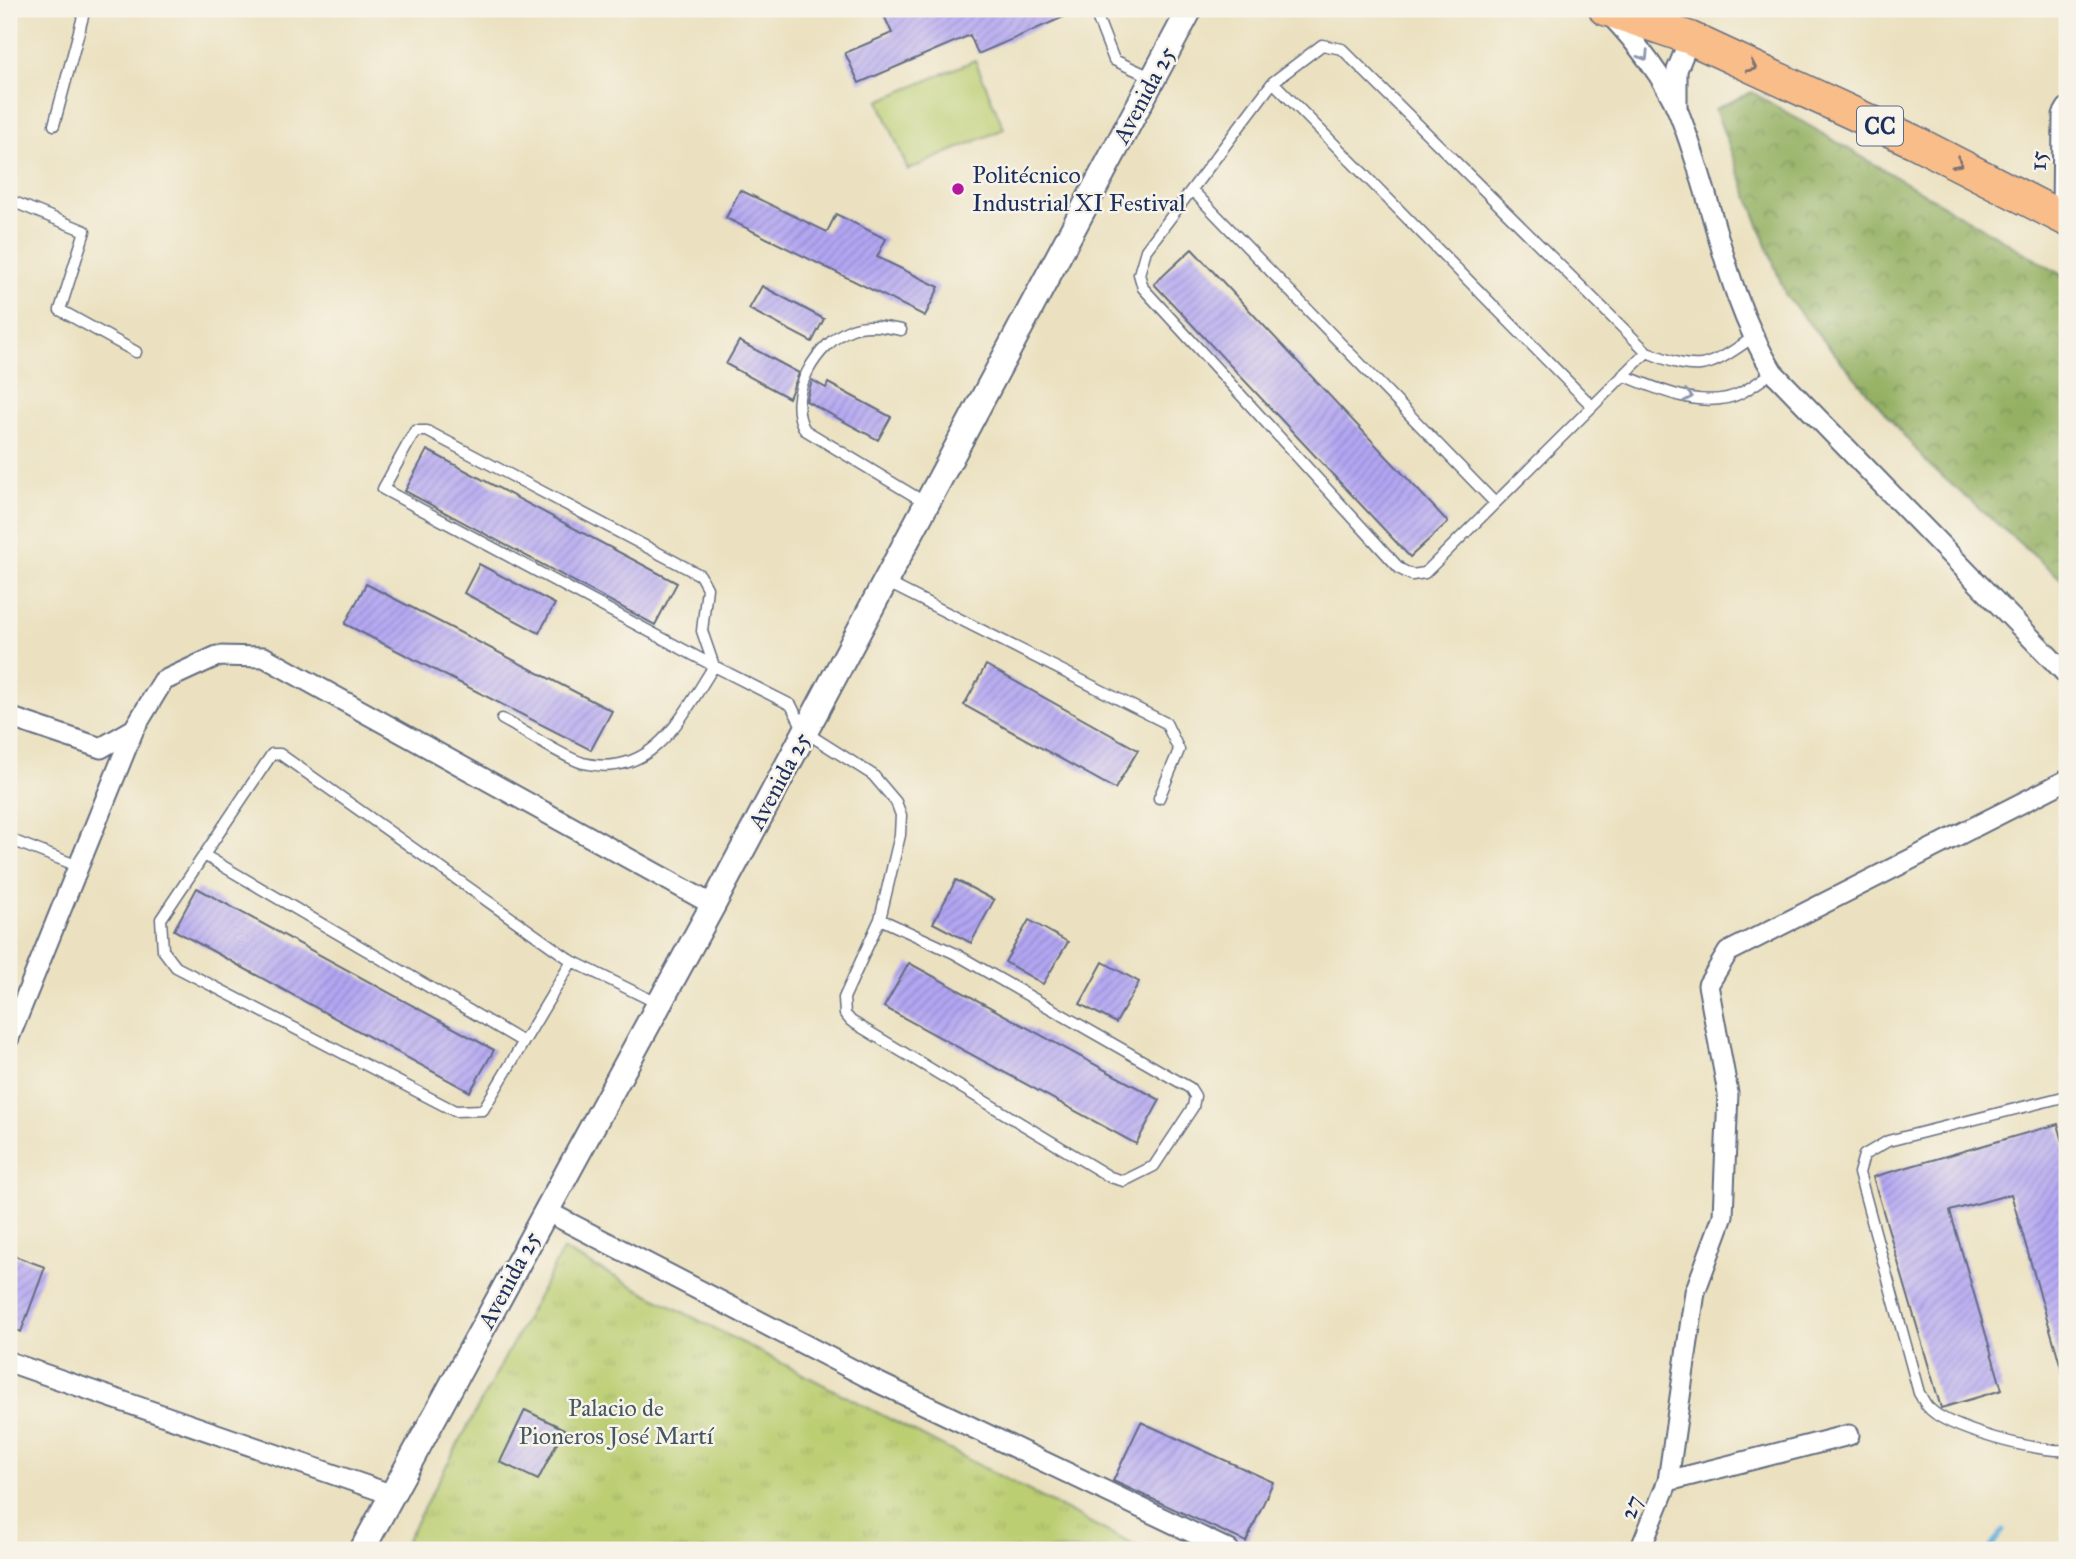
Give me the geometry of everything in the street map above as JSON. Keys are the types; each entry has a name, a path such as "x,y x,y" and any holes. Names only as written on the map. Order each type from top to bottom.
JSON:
{"main road":[{"name":"CC","path":"1604,9 1690,38 1913,141 2064,218"}],"street":[{"name":"Avenida 25","path":"362,1550 713,905 1190,9"},
{"path":"1604,9 1633,39 1677,109 1752,338 1773,372 2067,675"},
{"path":"1677,109 1677,70 1690,38"},
{"name":"15","path":"2064,218 2063,115 2067,108"},
{"path":"9,1038 134,729 163,681 217,656 264,657 713,905"},
{"path":"9,717 101,748 134,729"},
{"name":"27","path":"1640,1550 1668,1481 1695,1292 1723,1216 1728,1093 1708,985 1728,952 2067,780"},
{"path":"546,1211 873,1380 1229,1550"},
{"path":"9,1362 393,1495"},
{"path":"1668,1481 1849,1435"}],"lane":[{"path":"54,125 85,9"},
{"path":"1094,9 1114,60 1153,78"},
{"path":"1647,352 1425,573 1412,575 1400,569 1143,288 1139,274 1146,250 1273,82 1322,45 1342,48 1647,352 1680,365 1702,367 1725,357 1752,338"},
{"path":"1273,82 1592,406"},
{"path":"1192,190 1495,503"},
{"path":"9,200 85,231 61,310 136,352"},
{"path":"901,330 878,326 855,328 834,338 817,357 799,395 797,418 805,430 927,503"},
{"path":"1623,375 1657,390 1717,400 1740,394 1773,372"},
{"path":"714,666 702,631 707,588 700,575 427,431 415,431 383,489 714,666 792,705 805,732 873,775 897,802 901,815 900,835 880,919 844,998 845,1014 851,1021 1110,1177 1124,1181 1154,1166 1193,1107 1195,1096 1190,1088 954,953 880,919"},
{"path":"885,582 1166,723 1179,750 1159,798"},
{"path":"502,719 582,762 612,764 644,756 668,737 714,666"},
{"path":"572,961 483,1110 455,1111 176,967 163,950 161,919 272,754 280,754 572,961 659,1004"},
{"path":"9,839 78,866"},
{"path":"204,855 523,1042"},
{"path":"2067,1096 1888,1142 1864,1155 1859,1172 1919,1393 1928,1408 1949,1422 2001,1440 2067,1450"}],"green space":[{"path":"975,60 1004,129 908,170 879,101"},
{"path":"1752,92 2067,278 2067,584 1929,465 1786,296 1715,109"},
{"name":"Palacio de Pioneros José Martí","path":"563,1250 1143,1550 401,1550"}],"building":[{"path":"881,9 1082,9 978,54 970,35 859,83 845,53 892,33"},
{"path":"740,190 827,232 836,214 886,239 877,257 939,287 925,316 726,218"},
{"path":"1192,249 1448,522 1410,557 1154,284"},
{"path":"762,286 824,319 812,342 749,309"},
{"path":"739,341 799,373 789,398 726,364"},
{"path":"812,380 826,388 828,383 891,417 878,440 806,401"},
{"path":"427,450 677,583 655,625 405,491"},
{"path":"479,564 555,604 539,633 464,593"},
{"path":"366,584 612,711 591,750 345,624"},
{"path":"986,665 1138,750 1115,789 964,705"},
{"path":"956,880 994,900 971,943 933,923"},
{"path":"197,888 494,1050 470,1092 174,930"},
{"path":"1029,920 1068,942 1043,984 1005,962"},
{"path":"1103,962 1139,982 1116,1023 1080,1004"},
{"path":"909,963 1160,1100 1136,1144 884,1007"},
{"path":"2058,1124 2067,1156 2067,1374 2063,1374 2011,1194 1950,1211 2002,1390 1941,1408 1873,1177"},
{"path":"9,1254 45,1267 21,1332 9,1327"},
{"path":"525,1410 564,1429 538,1480 500,1462"},
{"path":"1141,1422 1273,1482 1246,1542 1113,1481"}],"waterway":[{"path":"1989,1550 2003,1530"}],"place":[{"name":"Politécnico Industrial XI Festival","path":"958,189"}]}
